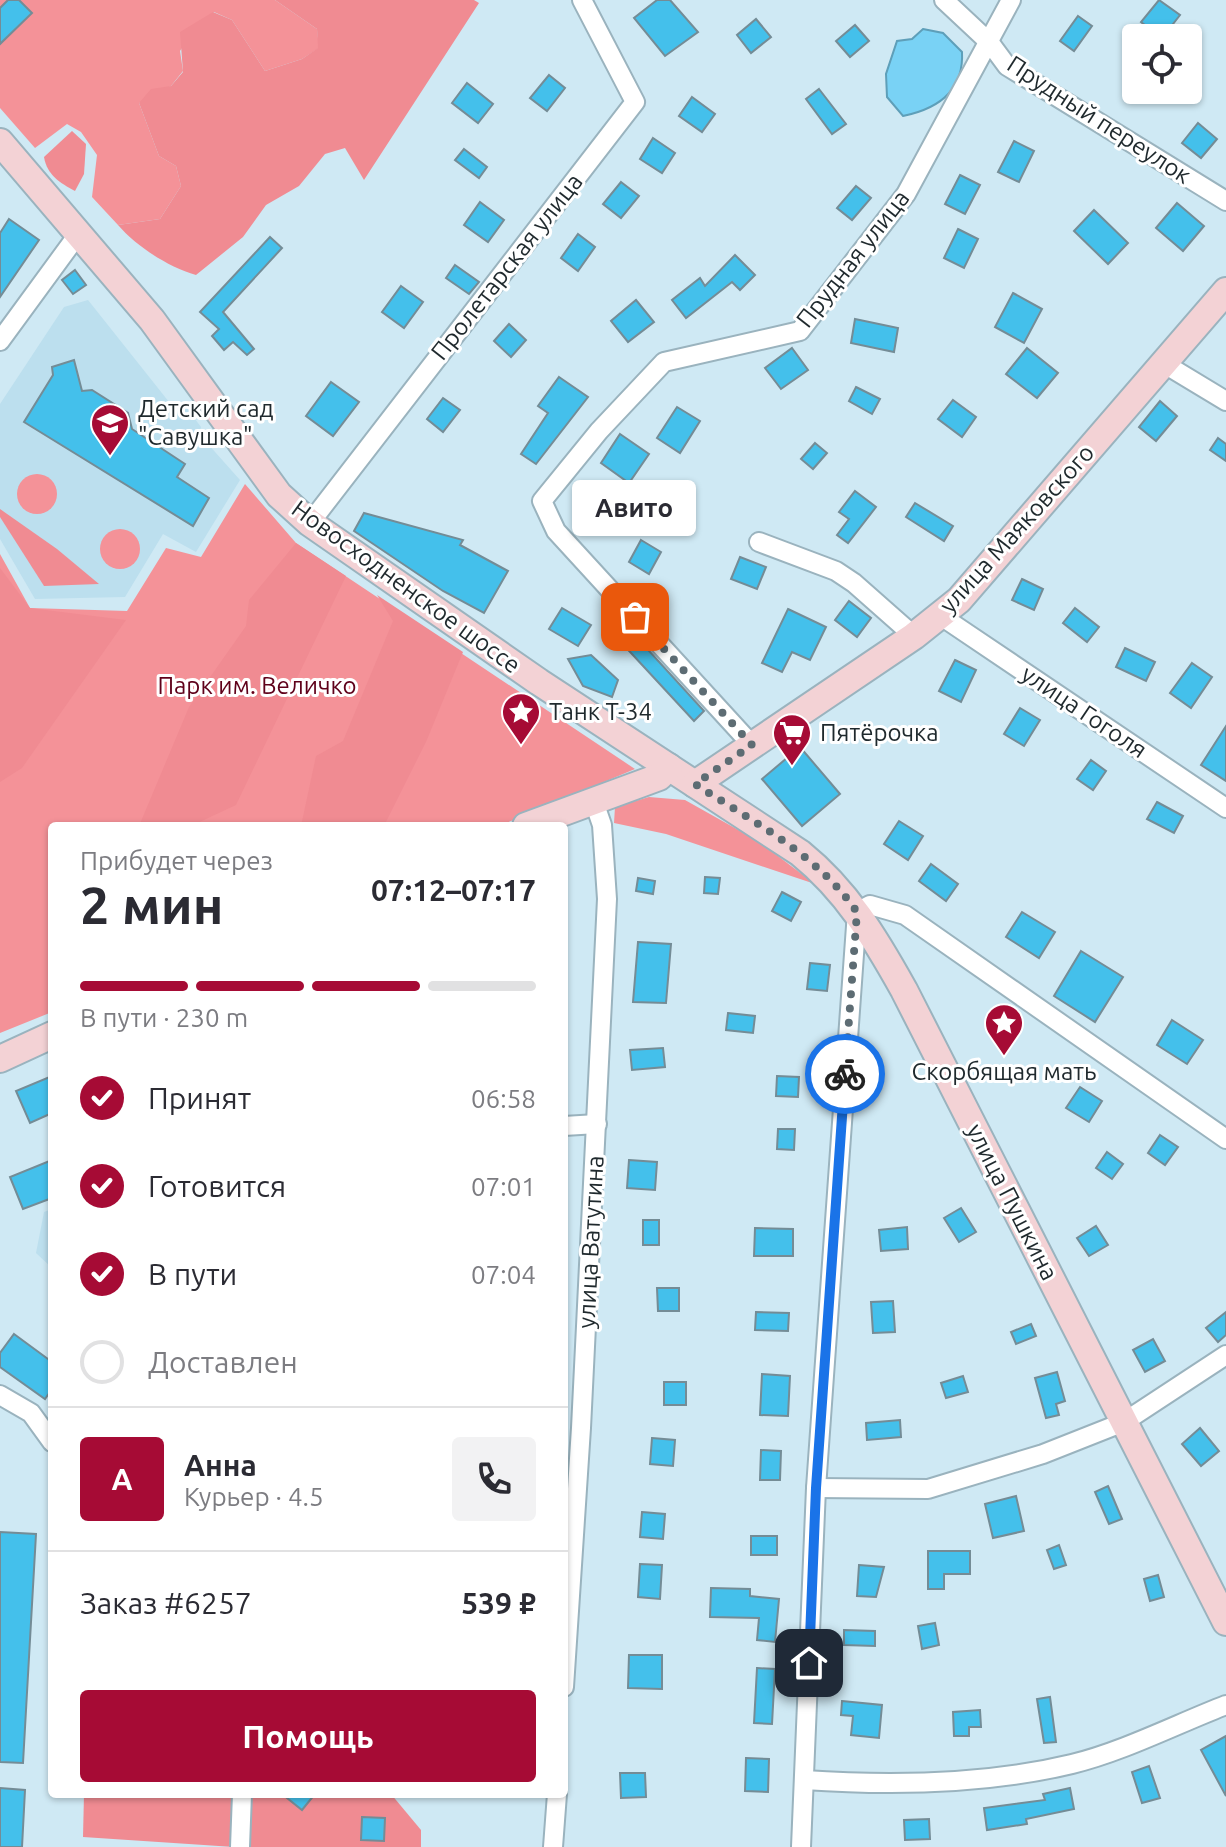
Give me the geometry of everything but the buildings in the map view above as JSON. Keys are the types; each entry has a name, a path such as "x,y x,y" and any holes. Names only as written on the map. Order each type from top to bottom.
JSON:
{"street":[{"name":"Пролетарская улица","path":"310,523 635,102 582,0"},
{"name":"Прудный переулок","path":"944,0 990,43 1007,66 1226,201"},
{"name":"Прудная улица","path":"752,745 556,531 542,501 599,431 664,362 800,331 906,194 1011,0"},
{"name":"Новосходненское шоссе","path":"0,142 152,320 279,495 310,523 669,767"},
{"path":"0,341 79,233"},
{"name":"улица Маяковского","path":"695,784 941,616 1226,291"},
{"path":"1163,363 1226,401"},
{"path":"759,542 845,577 914,636"},
{"name":"улица Гоголя","path":"941,616 1226,808"},
{"path":"536,822 659,777 669,767"},
{"name":"улица Пушкина","path":"669,767 810,861 837,885 857,912 904,990 1226,1622"},
{"name":"улица Ватутина","path":"568,1619 607,899 602,825 593,799"},
{"path":"801,1847 816,1488 857,912 870,905 905,915 1226,1139"},
{"path":"0,1059 48,1037"},
{"path":"568,1126 597,1124"},
{"path":"816,1488 928,1489 1043,1454 1124,1422 1226,1355"},
{"path":"0,1395 31,1413 48,1436"},
{"path":"804,1780 885,1786 1074,1764 1226,1705"},
{"path":"240,1847 242,1798"},
{"path":"553,1847 557,1798"}],"shaded area":[{"name":"Детский сад \"Савушка\"","path":"88,300 173,407 186,407 201,427 199,434 240,480 196,552 163,534 125,597 35,599 0,539 0,404 64,307"},
{"path":"48,1210 48,1264 36,1253 44,1212"}],"green space":[{"path":"0,0 275,0 317,29 319,48 302,59 265,71 232,20 214,12 197,24 180,51 183,71 171,86 139,103 159,156 176,166 181,186 160,219 118,225 92,197 97,155 81,132 67,124 35,148 0,108"},
{"path":"275,0 474,0 479,3 364,180 345,148 325,154 299,186 266,205 243,237 196,275 153,255 118,225 160,219 181,186 176,166 159,156 139,103 151,89 171,86 183,72 180,32 213,12 232,20 265,71 302,59 318,48 317,29"},
{"path":"72,131 86,144 84,174 75,191 51,174 44,157"},
{"path":"37,474 51,480 57,494 51,508 37,514 23,508 17,494 23,480"},
{"name":"Парк им. Величко","path":"245,484 296,543 635,769 509,822 48,822 48,1014 0,1033 0,554 30,608 127,611 166,548 201,557"},
{"path":"0,509 57,549 99,584 44,586 0,517"},
{"path":"120,529 134,535 140,549 134,563 120,569 106,563 100,549 106,535"},
{"path":"296,543 346,576 236,805 200,822 141,822 189,707 246,626 249,600"},
{"path":"0,568 30,608 126,620 22,768 0,782"},
{"path":"377,595 463,652 426,742 386,822 302,822 316,756 343,741 393,621"},
{"path":"649,797 685,800 758,841 815,884 666,834 614,823 615,807"},
{"path":"84,1798 394,1798 421,1830 421,1847 234,1847 83,1837"}],"water":[{"path":"923,29 943,33 962,52 961,66 953,88 946,96 927,109 903,116 887,97 886,74 897,41 912,39"}],"way so far":[{"path":"635,617 752,745 695,784 800,853 837,885 857,912 845,1074"}],"place":[{"name":"Детский сад \"Савушка\"","path":"110,457"},
{"name":"Авито","path":"635,617"},
{"name":"Танк Т-34","path":"521,746"},
{"name":"Пятёрочка","path":"792,767"},
{"name":"Скорбящая мать","path":"1004,1057"}],"route":[{"path":"809,1663 816,1488 845,1074"}]}
